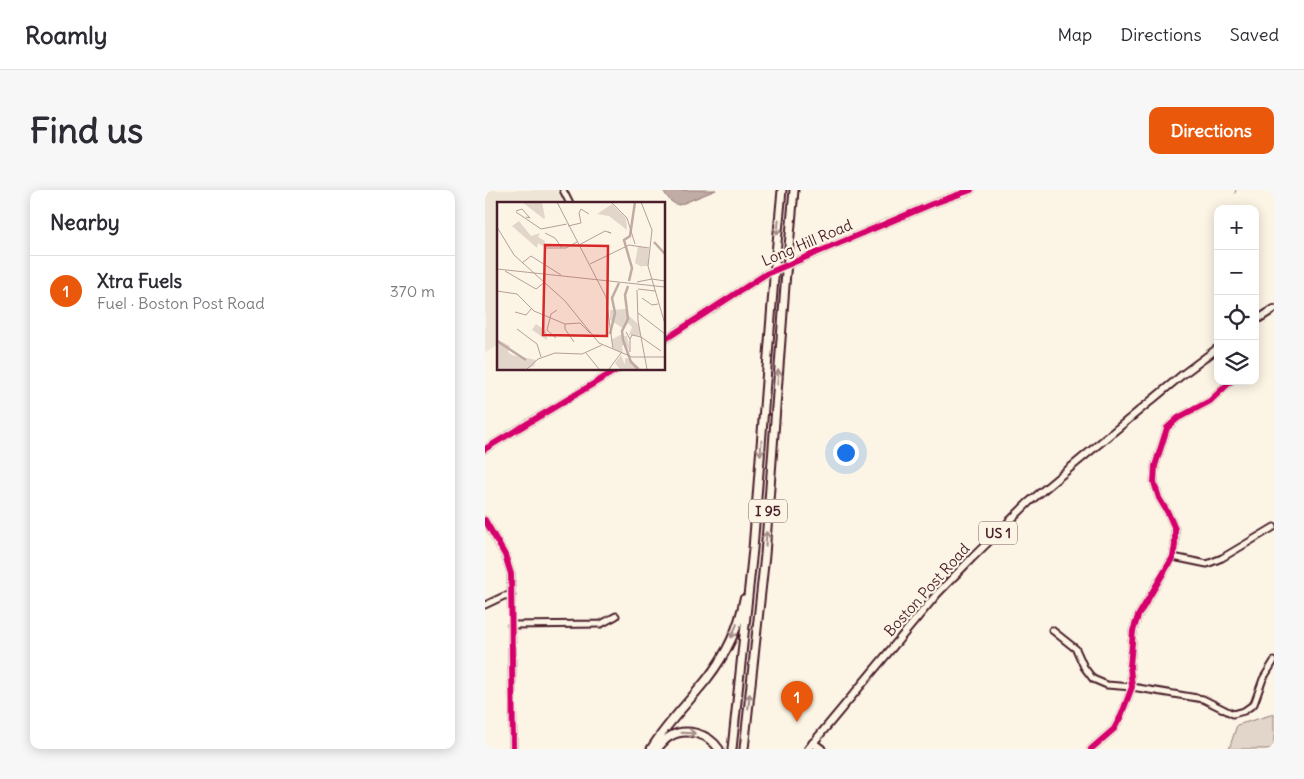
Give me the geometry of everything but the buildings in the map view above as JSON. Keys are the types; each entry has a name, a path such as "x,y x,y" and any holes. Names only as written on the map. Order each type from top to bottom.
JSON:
{"highway":[{"name":"I 95","path":"732,749 753,549 782,190"},
{"name":"I 95","path":"743,749 765,555 794,190"},
{"path":"651,749 667,726 711,673 727,647 737,626 743,604 753,549"},
{"path":"657,749 667,738 678,733 690,731 703,735 715,743 719,749"},
{"path":"813,743 821,749"}],"main road":[{"path":"1259,318 1274,308"},
{"name":"Boston Post Road","path":"808,749 937,594 1029,502 1182,375 1214,351"}],"street":[{"path":"563,190 569,202"},
{"name":"Long Hill Road","path":"665,339 766,274 932,204 971,190"},
{"path":"485,449 617,370"},
{"path":"1091,749 1114,729 1121,716 1132,687 1133,631 1138,616 1173,557 1175,529 1159,498 1154,482 1155,466 1162,441 1167,428 1178,418 1210,401 1227,385"},
{"path":"485,520 510,565 513,748"},
{"path":"1173,557 1207,564 1223,558 1274,527"},
{"path":"485,606 504,596 511,595"},
{"path":"511,625 601,624 616,616"},
{"path":"1052,630 1076,649 1084,667 1093,679 1107,685 1132,687 1203,699 1233,714 1244,711 1254,704 1263,679 1274,660"}],"shaded area":[{"path":"485,190 557,190 563,202 497,202 497,347 485,353"},
{"path":"663,190 716,190 679,205 671,201"},
{"path":"1274,714 1274,749 1229,749 1237,725"}],"cycle path":[{"path":"665,339 766,274 932,204 971,190"},
{"path":"485,449 616,370"},
{"path":"1091,749 1114,729 1121,716 1132,687 1130,666 1133,631 1138,616 1173,557 1175,529 1159,498 1154,482 1155,466 1167,428 1178,418 1210,401 1227,385"},
{"path":"485,520 505,555 511,574 513,747"}],"place":[{"name":"Xtra Fuels","path":"797,722"}]}
